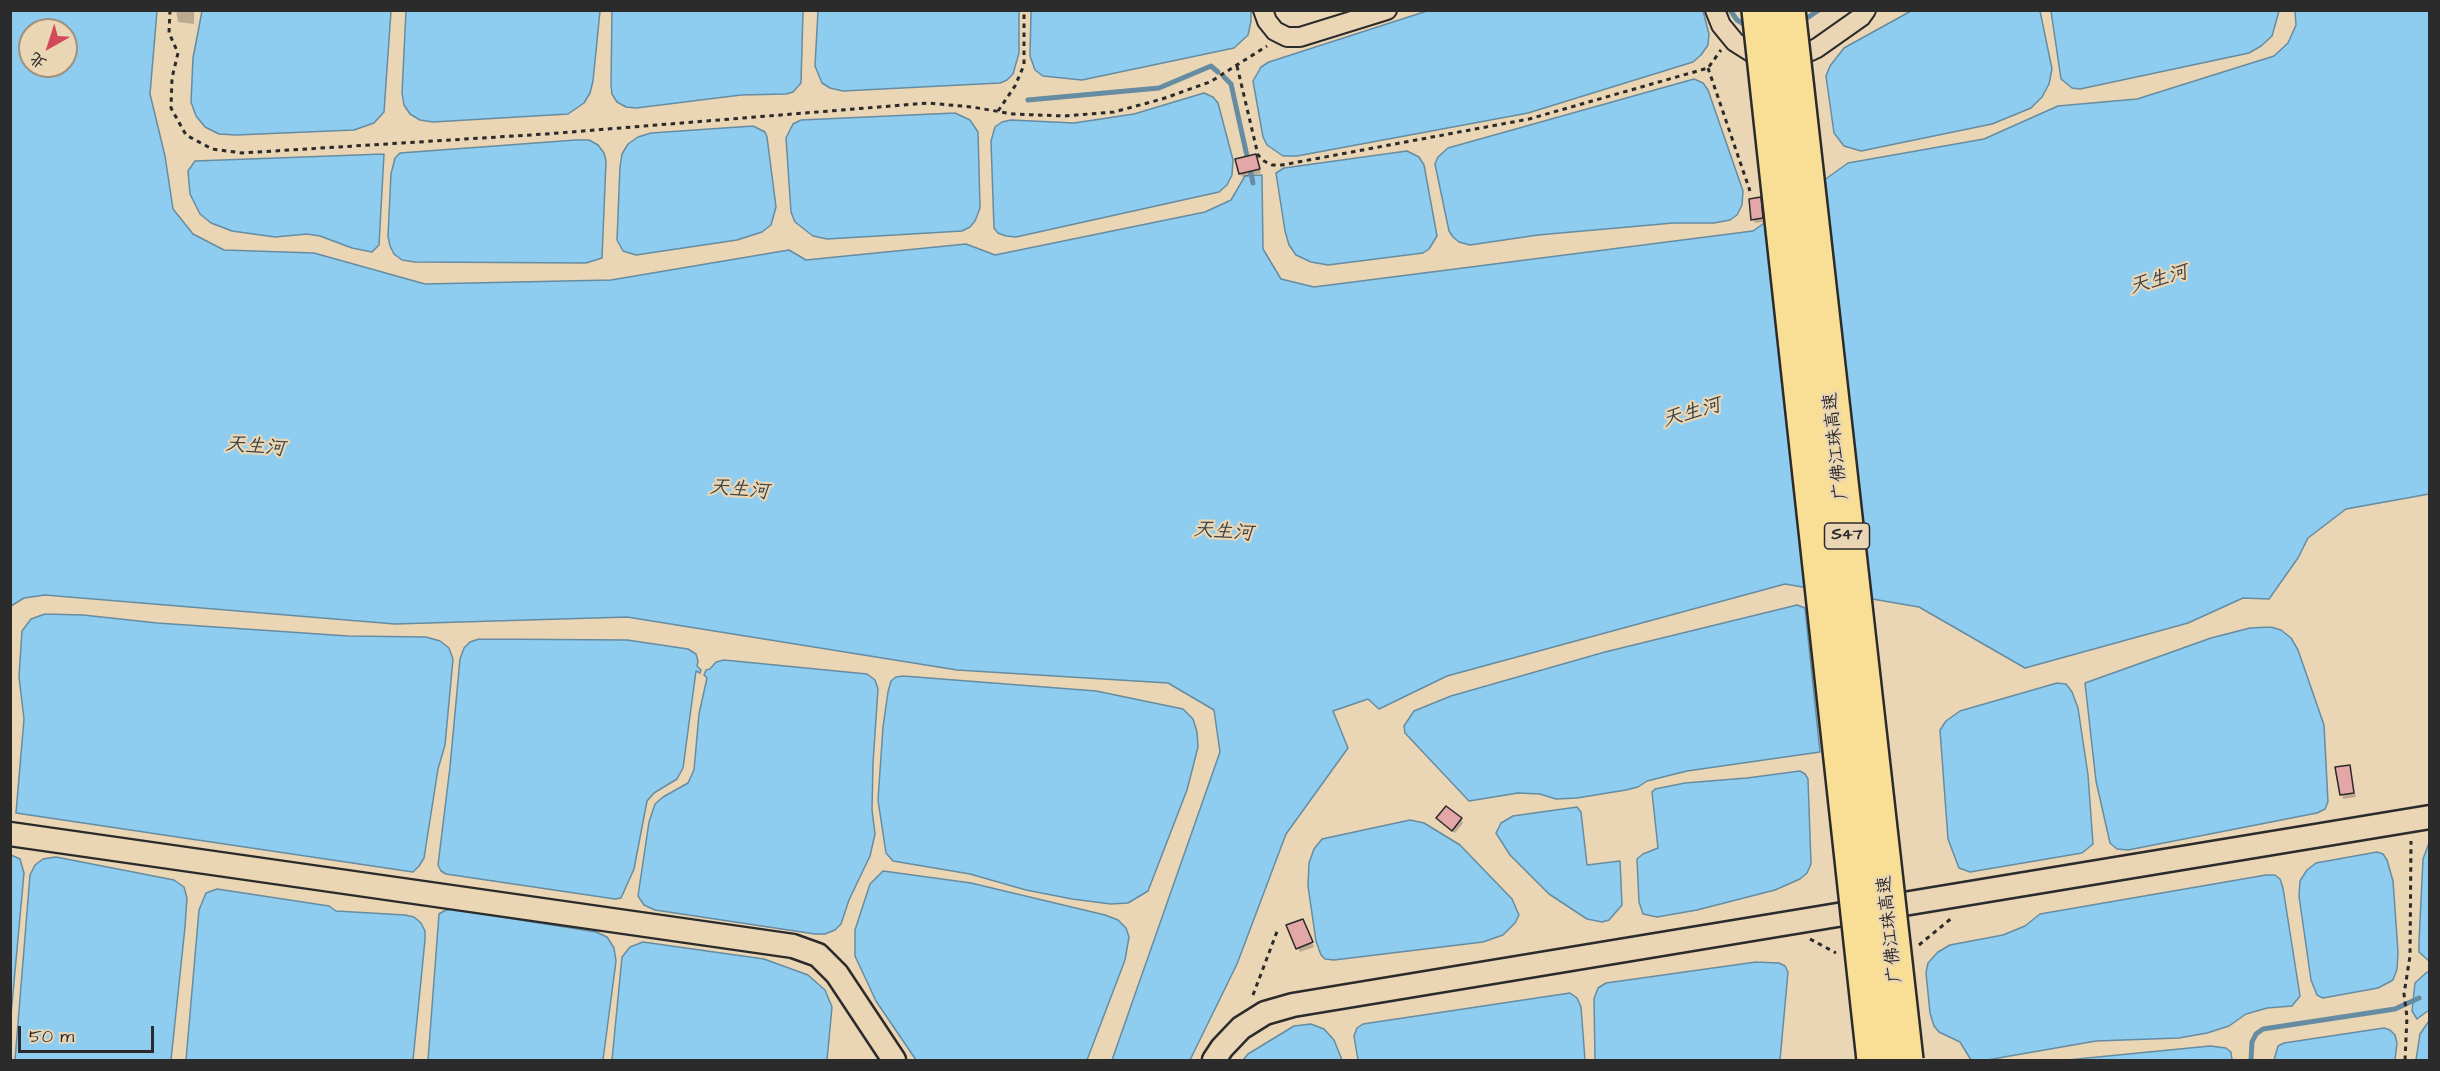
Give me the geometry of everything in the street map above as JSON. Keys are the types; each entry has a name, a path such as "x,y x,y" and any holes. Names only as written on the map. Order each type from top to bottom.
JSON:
{"highway":[{"name":"广佛江珠高速","path":"1759,10 1874,1060"},
{"name":"广佛江珠高速","path":"1788,10 1906,1060"}],"street":[{"path":"1263,10 1267,21 1275,31 1300,37 1387,10"},
{"path":"1715,10 1721,25 1731,37 1754,54 1778,60 1802,55 1817,48 1861,17 1866,10"},
{"path":"1214,1060 1241,1028 1265,1013 1293,1005 2430,817"},
{"path":"10,834 793,946 818,956 837,974 894,1060"}],"path":[{"path":"170,10 169,33 178,53 172,78 171,108 186,135 212,149 242,153 546,134 928,103 1064,116 1114,112 1200,86 1284,35"},
{"path":"998,111 1015,86 1024,65 1024,10"},
{"path":"1237,65 1254,147 1264,161 1272,165 1341,155 1529,119 1708,68 1731,37"},
{"path":"1708,68 1750,191"},
{"path":"2405,1060 2407,1017 2404,994 2410,956 2411,832"},
{"path":"1241,1028 1278,929"}],"water":[{"path":"2051,10 2279,11 2272,36 2249,53 2080,89 2072,88 2061,79"},
{"name":"天生河","path":"11,11 157,11 150,94 165,156 173,209 193,234 224,250 314,253 425,284 611,280 789,250 806,260 966,244 995,255 1205,212 1231,200 1245,176 1262,175 1263,249 1281,279 1314,287 1753,231 1848,163 1984,139 2058,106 2137,99 2274,56 2288,43 2296,25 2295,11 2429,11 2429,494 2346,509 2308,538 2298,558 2269,599 2243,598 2188,623 2025,668 1919,607 1785,584 1447,676 1379,709 1368,699 1333,711 1348,748 1286,834 1237,964 1190,1060 1112,1060 1220,752 1214,710 1168,683 957,670 627,617 395,624 45,595 24,598 11,606"},
{"path":"202,11 391,11 384,112 374,123 354,130 236,135 219,134 205,127 196,116 191,102 193,58"},
{"path":"406,11 600,11 590,93 584,103 568,114 433,122 420,120 410,114 404,105 402,93"},
{"path":"612,11 803,11 801,83 793,92 786,94 741,95 636,108 626,107 617,102 612,94"},
{"path":"818,11 1019,11 1019,53 1013,74 1000,83 843,91 830,88 822,83 815,66"},
{"path":"1031,11 1251,11 1251,21 1248,35 1234,48 1082,80 1043,76 1035,70 1030,56"},
{"path":"1427,11 1703,11 1709,34 1708,45 1693,62 1528,113 1297,156 1283,156 1267,145 1263,137 1253,81 1261,67 1269,62"},
{"path":"1911,11 2040,11 2052,69 2049,84 2042,97 2031,108 1992,124 1861,151 1844,146 1834,133 1826,76 1830,66 1844,48"},
{"path":"1694,79 1703,83 1708,90 1743,191 1742,205 1737,215 1730,220 1538,235 1470,245 1459,242 1449,231 1435,164 1438,157 1448,148"},
{"path":"1204,93 1213,97 1218,103 1233,160 1232,175 1227,185 1219,192 1016,237 998,233 994,228 991,141 995,127 1002,122 1011,120 1074,123 1134,114"},
{"path":"955,113 970,120 978,132 980,208 970,227 962,231 827,239 813,236 795,222 791,212 786,138 793,124 801,120"},
{"path":"753,126 765,132 767,137 776,207 771,225 762,232 737,240 636,255 623,251 617,240 620,167 622,154 628,144 638,137 651,133"},
{"path":"589,140 598,145 606,161 602,258 586,263 415,262 402,260 394,254 388,236 391,174 395,158 400,153"},
{"path":"1407,151 1419,157 1424,165 1437,236 1429,249 1423,253 1328,265 1311,262 1296,255 1289,245 1285,231 1276,173 1284,168"},
{"path":"384,154 379,245 372,252 307,234 275,237 232,231 211,223 200,214 190,194 188,171 195,161"},
{"path":"1797,605 1805,608 1820,752 1687,771 1647,781 1638,787 1626,790 1577,798 1556,799 1540,794 1518,793 1469,801 1405,733 1404,726 1414,711 1451,696 1605,652"},
{"path":"45,614 348,636 426,637 440,641 449,648 453,659 445,745 438,769 424,858 419,866 413,872 16,813 24,719 19,677 22,631 31,619"},
{"path":"2271,627 2281,630 2291,638 2298,650 2324,725 2328,802 2325,809 2317,813 2128,850 2117,849 2110,843 2096,781 2085,683 2211,638 2250,628"},
{"path":"479,639 627,640 688,649 696,654 697,666 701,670 700,673 696,671 683,768 677,779 654,793 647,801 634,869 621,898 615,899 446,874 441,871 438,865 460,659 464,648 470,642"},
{"path":"724,660 867,674 875,680 878,689 872,810 875,834 870,856 849,900 841,924 835,930 825,934 655,910 644,905 638,896 649,822 655,804 688,783 694,770 699,714 707,678 704,675 706,670 716,662"},
{"path":"903,676 1096,691 1183,709 1193,719 1198,747 1187,790 1148,891 1128,903 1111,904 1026,890 970,874 893,861 886,853 878,800 888,692 891,681"},
{"path":"2057,683 2066,684 2078,708 2088,775 2093,844 2082,853 1970,872 1959,868 1948,839 1940,730 1946,721 1960,711"},
{"path":"1800,771 1808,779 1811,864 1807,873 1800,879 1775,890 1697,910 1657,917 1643,914 1639,902 1637,859 1658,848 1652,792 1655,789 1685,783"},
{"path":"1577,807 1581,812 1587,865 1620,861 1622,905 1609,920 1602,922 1587,919 1549,894 1510,855 1496,833 1501,823 1513,816"},
{"path":"1410,820 1424,823 1460,845 1512,899 1519,915 1515,923 1503,935 1483,942 1334,960 1325,959 1316,941 1308,886 1309,863 1314,849 1322,839"},
{"path":"2429,843 2429,961 2419,952 2419,942 2423,859"},
{"path":"2377,852 2383,854 2387,860 2393,881 2398,952 2397,969 2393,980 2378,988 2323,998 2317,995 2311,980 2299,896 2300,881 2307,870 2316,863"},
{"path":"11,855 20,859 24,873 11,1015"},
{"path":"56,857 174,880 184,887 187,898 185,927 171,1060 15,1060 30,875 35,865 43,859"},
{"path":"883,871 971,883 1118,920 1126,928 1129,937 1125,960 1087,1060 916,1060 876,1001 855,956 855,930 870,884"},
{"path":"2275,875 2280,879 2283,888 2300,996 2292,1006 2267,1008 2246,1014 2229,1026 2179,1038 2096,1041 1987,1060 1971,1060 1960,1042 1939,1032 1934,1026 1930,1013 1926,973 1928,963 1938,952 1950,945 2003,935 2025,926 2040,914"},
{"path":"217,889 329,906 336,911 405,915 414,917 421,923 425,931 425,940 413,1060 186,1060 199,910 206,893"},
{"path":"451,909 596,932 607,937 614,948 616,961 603,1060 428,1060 439,914"},
{"path":"643,942 764,959 808,975 825,990 832,1007 827,1060 612,1060 622,957 630,947"},
{"path":"1756,962 1779,963 1785,966 1788,972 1780,1060 1595,1060 1594,999 1598,988 1606,983"},
{"path":"2429,972 2429,1010 2417,1019 2412,1011 2415,983"},
{"path":"1570,993 1577,998 1581,1007 1585,1060 1358,1060 1354,1036 1357,1028 1363,1024"},
{"path":"2429,1021 2429,1060 2416,1060 2420,1034"},
{"path":"1311,1024 1324,1029 1334,1040 1342,1060 1243,1060 1248,1054 1294,1026"},
{"path":"2384,1028 2395,1035 2397,1043 2395,1060 2274,1060 2278,1046 2284,1043"},
{"path":"2210,1046 2226,1048 2231,1052 2232,1060 2067,1060"}],"building":[{"path":"1256,154 1260,169 1239,174 1235,159"},
{"path":"1761,197 1763,218 1751,220 1749,199"},
{"path":"2350,765 2354,793 2340,795 2335,767"},
{"path":"1446,806 1462,818 1452,831 1436,818"},
{"path":"1303,919 1313,942 1296,949 1286,925"}],"waterway":[{"path":"1730,10 1737,20 1749,27"},
{"path":"1801,22 1819,10"},
{"path":"1028,100 1159,88 1211,66 1218,72"},
{"path":"1224,77 1231,84 1253,183"},
{"path":"2251,1060 2252,1042 2256,1034 2263,1029 2395,1009 2419,998"}]}
